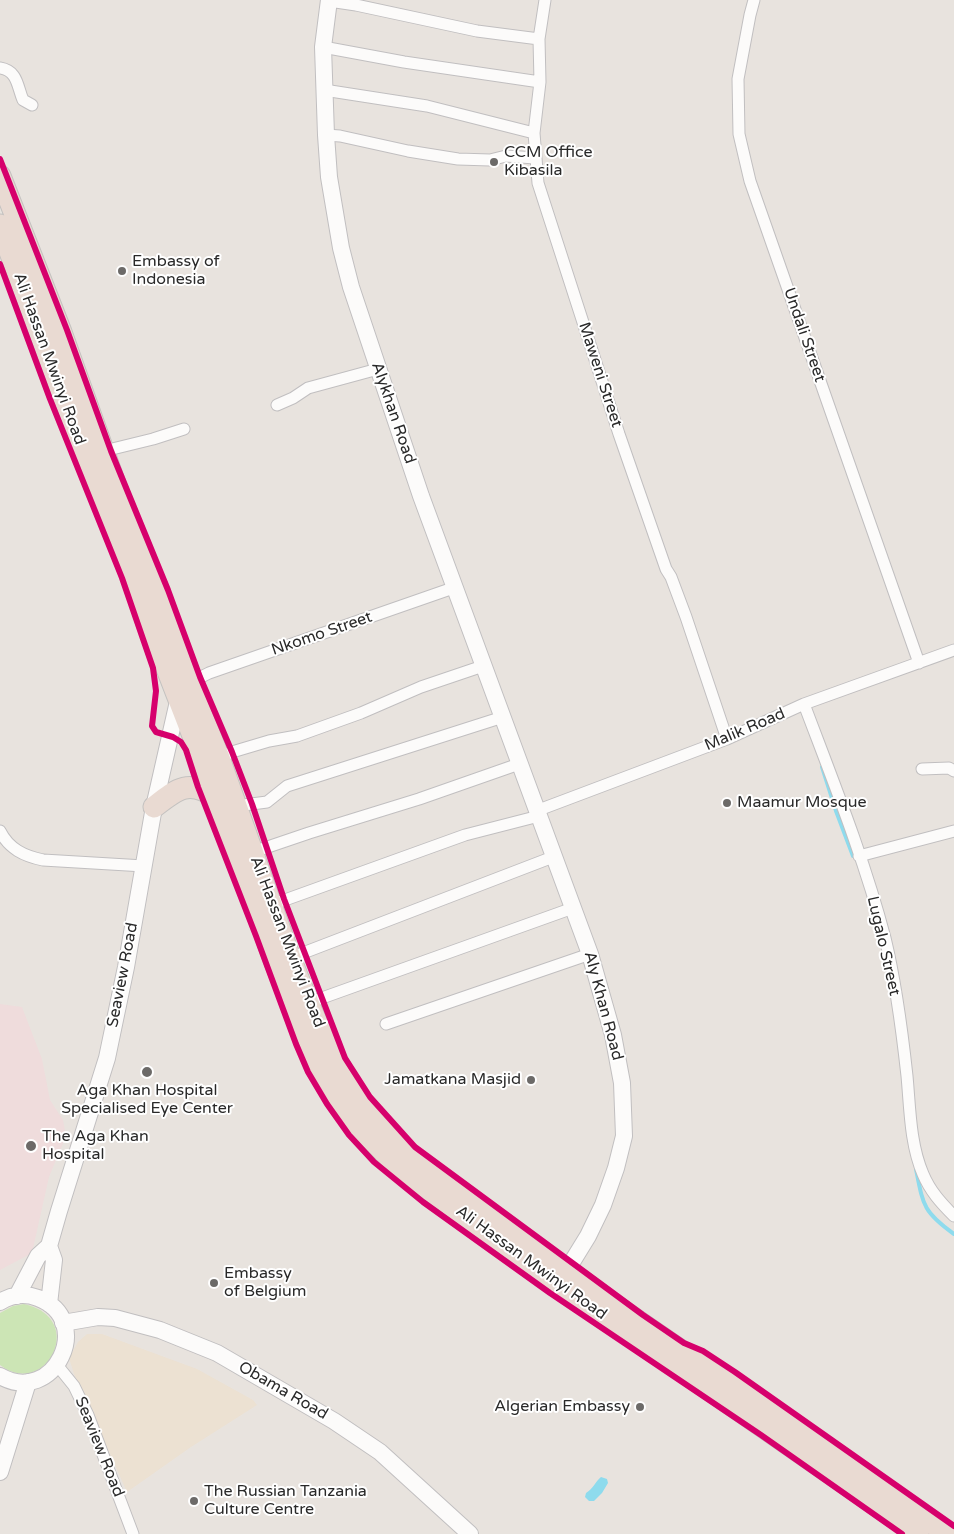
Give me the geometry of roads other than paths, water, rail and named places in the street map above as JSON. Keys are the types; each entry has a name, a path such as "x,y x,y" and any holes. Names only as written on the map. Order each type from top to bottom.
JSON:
{"highway":[{"name":"Ali Hassan Mwinyi Road","path":"0,176 61,332 104,451 184,691 216,797 276,965 324,1077 340,1105 360,1129 400,1168 560,1275 623,1311 948,1534"},
{"name":"Ali Hassan Mwinyi Road","path":"0,225 110,522 184,691 219,758 290,958 308,1003 339,1067 355,1094 377,1124 406,1153 560,1275 625,1330 918,1534"},
{"path":"154,807 175,791 183,788 198,787 216,797"}],"street":[{"path":"329,0 356,4 477,31 539,39"},
{"name":"Alykhan Road","path":"329,0 323,46 329,178 351,287 421,496 456,587 537,813"},
{"name":"Maweni Street","path":"545,0 539,39 540,82 534,133 538,183 616,425 666,569 671,577 686,617 727,740"},
{"name":"Undali Street","path":"754,0 738,79 739,134 750,181 919,663"},
{"path":"323,46 404,62 540,82"},
{"path":"0,68 8,69 14,75 23,100 32,105"},
{"path":"324,90 427,106 534,133"},
{"path":"326,135 340,136 408,151 458,159 490,160 506,156 535,158"},
{"path":"277,405 293,398 308,388 378,369"},
{"path":"104,451 184,429"},
{"name":"Nkomo Street","path":"184,691 209,674 456,587"},
{"name":"Malik Road","path":"271,904 465,835 537,813 727,740 804,704 954,650"},
{"path":"219,758 269,741 297,736 361,713 421,687 483,666"},
{"name":"Seaview Road","path":"17,1296 38,1256 49,1246 106,1058 126,967 154,807 184,691"},
{"name":"Lugalo Street","path":"804,704 852,831 882,930 894,979 907,1076 912,1131 922,1172 933,1194 954,1216"},
{"path":"236,806 266,802 287,786 503,717"},
{"path":"253,852 309,832 419,799 519,764"},
{"path":"922,769 949,768 954,771"},
{"name":"Aly Khan Road","path":"537,813 590,954 614,1034 622,1083 624,1136 616,1168 603,1204 588,1236 572,1262 560,1275"},
{"path":"859,856 954,831"},
{"path":"0,832 8,844 28,857 43,860 144,866"},
{"path":"290,958 553,857"},
{"path":"308,1003 573,908"},
{"path":"386,1024 590,954"},
{"name":"Seaview Road","path":"49,1246 54,1260 49,1304"},
{"path":"0,1302 17,1296 34,1296 49,1304 60,1316 65,1332 65,1349 57,1365 44,1376 28,1382 11,1381 0,1376"},
{"name":"Obama Road","path":"63,1323 98,1317 115,1318 160,1330 217,1352 334,1421 380,1452 470,1534"},
{"name":"Seaview Road","path":"57,1365 74,1386 88,1415 133,1534"},
{"path":"0,1472 28,1382"}],"water":[{"path":"601,1477 607,1479 608,1483 594,1501 589,1501 585,1497 586,1493"}],"waterway":[{"path":"822,767 853,856"},
{"path":"916,1169 926,1207 936,1220 954,1234"}],"place":[{"name":"CCM Office Kibasila","path":"494,162"},
{"name":"Embassy of Indonesia","path":"122,271"},
{"name":"Maamur Mosque","path":"727,803"},
{"name":"Aga Khan Hospital Specialised Eye Center","path":"147,1072"},
{"name":"Jamatkana Masjid","path":"531,1080"},
{"name":"The Aga Khan Hospital","path":"31,1146"},
{"name":"Embassy of Belgium","path":"214,1283"},
{"name":"Algerian Embassy","path":"640,1407"},
{"name":"The Russian Tanzania Culture Centre","path":"194,1501"}]}
